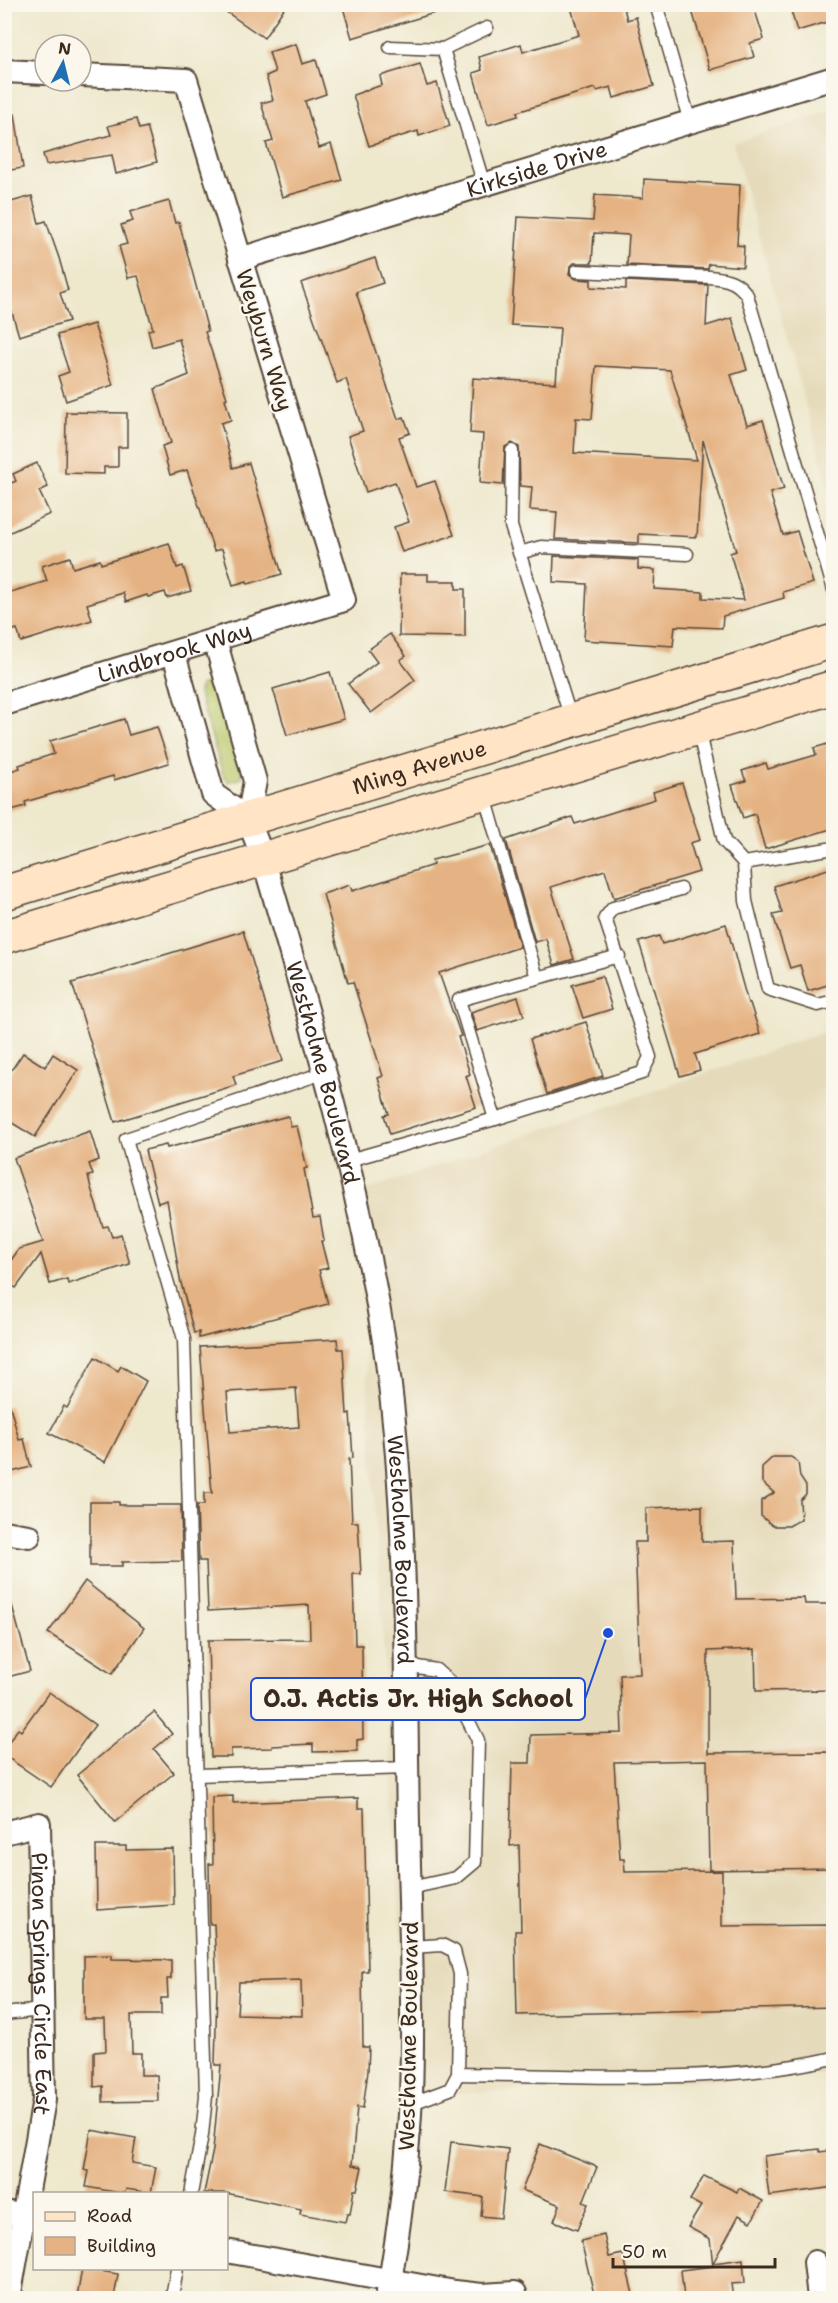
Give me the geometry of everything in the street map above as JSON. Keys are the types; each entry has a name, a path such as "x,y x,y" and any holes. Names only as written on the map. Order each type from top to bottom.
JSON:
{"main road":[{"name":"Ming Avenue","path":"4,893 834,641"},
{"name":"Ming Avenue","path":"4,937 834,687"}],"street":[{"path":"4,71 33,72"},
{"name":"Weyburn Way","path":"93,76 186,80 344,600"},
{"name":"Kirkside Drive","path":"240,259 834,78"},
{"name":"Lindbrook Way","path":"4,704 174,654 344,600"},
{"path":"174,654 213,794 248,819 255,781 215,640"},
{"name":"Westholme Boulevard","path":"248,819 263,858 326,1072 349,1160 367,1242 384,1344 396,1447 403,1551 411,1947 410,2104 405,2177 389,2289"},
{"path":"4,1532 29,1536"},
{"name":"Pinon Springs Circle East","path":"4,1833 39,1824 44,2100 21,2214 9,2298"},
{"path":"228,2251 389,2289 483,2295 514,2293"},
{"path":"815,2262 819,2298"}],"lane":[{"path":"656,4 690,122"},
{"path":"390,47 443,49 487,28"},
{"path":"443,49 484,185"},
{"path":"578,271 710,277 728,279 739,284 747,295 834,590"},
{"path":"512,451 511,526 572,720"},
{"path":"519,553 541,547 687,554"},
{"path":"698,727 724,841 744,862 746,901 768,989 787,997 818,1005 834,1001"},
{"path":"483,792 537,978"},
{"path":"744,862 834,848"},
{"path":"349,1160 495,1119 642,1073 650,1057 605,918 613,908 681,889"},
{"path":"495,1119 459,1000 619,956"},
{"path":"191,2192 206,2096 184,1339 126,1139 326,1072"},
{"path":"405,1665 435,1670 450,1682 478,1740 475,1862 456,1878 410,1888"},
{"path":"197,1775 407,1768"},
{"path":"410,2104 450,2089 458,2074 460,1974 454,1951 442,1945 411,1947"},
{"path":"4,2014 42,2010"},
{"path":"458,2074 725,2075 802,2065 834,2058"},
{"path":"172,2298 177,2270"}],"shaded area":[{"path":"834,110 833,503 733,143"},
{"path":"833,1029 833,2072 411,2096 356,1194"}],"green space":[{"path":"211,682 217,685 241,767 242,778 229,782 223,775 199,694 200,686"}],"building":[{"path":"215,4 287,4 264,38"},
{"path":"342,4 448,4 448,9 352,38"},
{"path":"570,4 623,4 627,20 636,17 654,86 614,98 611,87 597,91 595,88 517,112 518,116 488,125 473,73 482,70 479,57 521,44 523,52 579,35"},
{"path":"690,4 753,4 764,39 750,43 754,57 710,70"},
{"path":"789,4 834,4 834,20 797,31"},
{"path":"296,44 302,64 316,60 326,94 305,101 319,148 331,144 342,180 282,197 266,143 273,141 261,103 273,100 266,76 275,72 269,52"},
{"path":"420,64 427,86 437,83 450,126 419,136 418,131 369,146 353,95 382,85 380,76"},
{"path":"15,114 23,168 4,171 4,115"},
{"path":"136,119 139,129 147,127 157,162 116,174 112,155 46,165 43,154 111,135 108,126"},
{"path":"644,179 740,185 737,245 744,246 743,267 709,264 708,269 627,265 629,235 594,233 592,263 574,263 570,267 569,274 576,279 591,280 591,287 626,289 626,281 708,285 706,326 732,318 747,370 731,375 747,425 763,420 784,489 770,493 783,535 797,531 813,583 783,592 784,598 723,616 722,628 675,626 673,646 584,640 587,584 553,582 554,556 638,560 638,569 655,570 654,589 703,592 703,598 744,600 730,553 736,551 703,440 697,537 639,534 639,543 555,539 557,512 530,510 532,487 520,486 519,447 512,443 505,447 503,485 480,483 483,434 470,433 473,378 556,383 560,328 511,325 518,217 593,221 595,195 643,198","holes":["596,366 670,370 697,460 574,453 576,418 592,419"]},
{"path":"32,196 39,223 46,221 59,258 68,290 60,293 69,321 19,336 4,285 4,204"},
{"path":"169,201 175,223 179,222 208,331 205,332 227,398 225,399 231,420 221,423 233,468 249,463 282,574 248,584 247,581 233,585 222,549 214,551 187,470 170,475 162,446 171,443 155,389 189,375 179,339 152,347 148,330 153,329 138,276 128,278 119,246 127,244 121,225 133,221 130,212"},
{"path":"375,258 383,283 356,292 398,419 404,417 410,433 399,437 416,487 435,481 454,535 402,552 394,527 409,522 395,482 366,492 348,436 363,431 346,379 337,383 301,283"},
{"path":"94,324 113,385 66,401 58,376 69,372 57,335"},
{"path":"66,412 127,413 127,447 118,447 118,467 104,467 104,474 65,473"},
{"path":"37,463 48,487 39,491 50,514 4,535 4,486 16,481 13,474"},
{"path":"169,543 177,568 183,566 191,591 167,598 165,592 148,597 147,595 126,602 123,593 87,604 92,620 21,642 17,629 4,633 4,594 47,581 42,566 70,557 73,568 100,560 101,564"},
{"path":"400,574 428,574 428,581 456,581 456,589 465,589 465,637 399,636"},
{"path":"390,634 406,656 400,660 415,680 371,713 348,684 377,662 368,650"},
{"path":"330,672 344,719 287,735 273,689"},
{"path":"124,719 129,735 157,727 169,763 114,780 113,776 25,802 26,806 4,812 4,773 20,768 19,765 54,754 50,741"},
{"path":"834,742 834,828 765,849 755,814 743,818 732,785 746,781 742,771 766,763 768,769 816,755 814,748"},
{"path":"682,783 700,840 690,843 699,872 614,898 605,870 551,887 574,959 554,965 546,939 535,942 506,840 572,817 575,824 655,799 653,792"},
{"path":"490,845 520,947 439,973 461,1036 458,1037 470,1074 466,1076 476,1107 390,1134 384,1115 389,1114 378,1078 383,1076 353,982 348,983 323,894 350,885 352,891 433,865 432,860"},
{"path":"834,867 834,983 808,991 800,965 790,968 773,915 782,913 774,886"},
{"path":"726,924 748,1003 750,1003 760,1034 695,1054 700,1070 680,1076 639,942 659,936 662,944"},
{"path":"243,931 283,1061 233,1076 236,1085 115,1122 72,983"},
{"path":"602,976 612,1009 583,1018 572,985"},
{"path":"518,997 524,1016 477,1031 471,1012"},
{"path":"586,1022 603,1076 547,1094 530,1039"},
{"path":"23,1053 45,1067 53,1054 78,1070 35,1137 4,1118 4,1081"},
{"path":"288,1116 291,1127 297,1126 307,1168 304,1169 313,1218 320,1217 324,1241 321,1241 328,1268 319,1270 328,1304 199,1338 199,1332 194,1333 180,1279 167,1200 158,1203 145,1150 166,1145 167,1148"},
{"path":"90,1131 99,1160 89,1164 93,1175 88,1176 91,1188 103,1227 108,1226 112,1237 121,1234 130,1264 68,1284 67,1279 50,1284 41,1254 16,1288 4,1280 4,1270 19,1249 43,1242 14,1158"},
{"path":"337,1339 338,1349 343,1349 347,1414 350,1413 353,1458 349,1459 352,1522 358,1522 361,1574 353,1574 355,1645 362,1645 363,1739 357,1740 357,1751 313,1752 313,1744 231,1749 231,1757 211,1757 208,1640 310,1639 309,1605 208,1611 206,1561 199,1561 197,1505 204,1505 204,1493 212,1493 200,1347","holes":["296,1388 299,1427 230,1432 227,1392"]},
{"path":"95,1357 118,1371 121,1366 146,1381 105,1462 49,1433 64,1406 67,1408"},
{"path":"10,1406 19,1440 24,1439 31,1467 4,1474 4,1407"},
{"path":"773,1457 791,1457 798,1462 800,1477 806,1486 806,1494 800,1500 801,1519 789,1526 773,1526 761,1516 761,1501 774,1493 762,1482 762,1467"},
{"path":"90,1502 119,1502 119,1505 181,1505 182,1561 122,1562 122,1566 90,1566"},
{"path":"702,1506 702,1542 734,1541 736,1599 804,1598 805,1604 834,1604 834,1690 756,1691 755,1649 708,1651 708,1753 832,1752 834,1868 709,1870 707,1760 614,1762 620,1859 624,1859 625,1872 722,1871 722,1926 834,1925 834,2007 517,2015 515,1931 521,1931 519,1845 510,1846 512,1763 530,1763 531,1735 622,1733 620,1675 640,1674 635,1542 646,1542 646,1508"},
{"path":"85,1581 144,1628 112,1674 48,1633"},
{"path":"10,1598 30,1671 4,1678 4,1599"},
{"path":"49,1692 95,1725 51,1787 4,1755 4,1748 18,1729 21,1731"},
{"path":"154,1712 172,1734 154,1749 174,1773 115,1822 77,1775"},
{"path":"233,1796 233,1803 358,1798 358,1808 364,1808 368,1971 362,1971 363,2047 369,2047 368,2071 363,2108 357,2107 352,2165 362,2167 357,2190 354,2190 350,2214 347,2214 345,2222 300,2214 301,2209 228,2192 204,2192 213,2150 221,2065 215,2065 217,1989 214,1924 210,1924 209,1864 213,1864 212,1797","holes":["301,1980 302,2016 237,2014 239,1982"]},
{"path":"96,1846 126,1846 126,1850 173,1849 174,1905 97,1910"},
{"path":"112,1955 112,1959 171,1960 171,1979 167,1979 168,1998 161,1998 161,2015 131,2015 132,2053 141,2053 141,2075 157,2075 158,2101 103,2102 103,2086 94,2087 94,2052 106,2051 105,2019 84,2019 84,1956"},
{"path":"91,2130 136,2138 132,2163 156,2167 151,2192 126,2189 125,2192 115,2192 86,2187 89,2171 84,2170"},
{"path":"451,2142 508,2149 501,2218 481,2216 483,2197 445,2192"},
{"path":"540,2144 597,2167 583,2202 588,2204 577,2230 554,2221 560,2205 522,2190"},
{"path":"819,2149 820,2152 834,2150 834,2187 769,2196 764,2156"},
{"path":"704,2176 737,2192 739,2188 763,2201 751,2222 739,2215 713,2263 743,2259 745,2283 731,2284 733,2298 684,2298 681,2270 713,2266 710,2239 688,2227 701,2206 690,2200"},
{"path":"604,2235 609,2257 623,2254 634,2298 595,2298 581,2241"},
{"path":"82,2270 118,2274 114,2298 77,2298"}],"place":[{"name":"O.J. Actis Jr. High School","path":"608,1633"}]}
